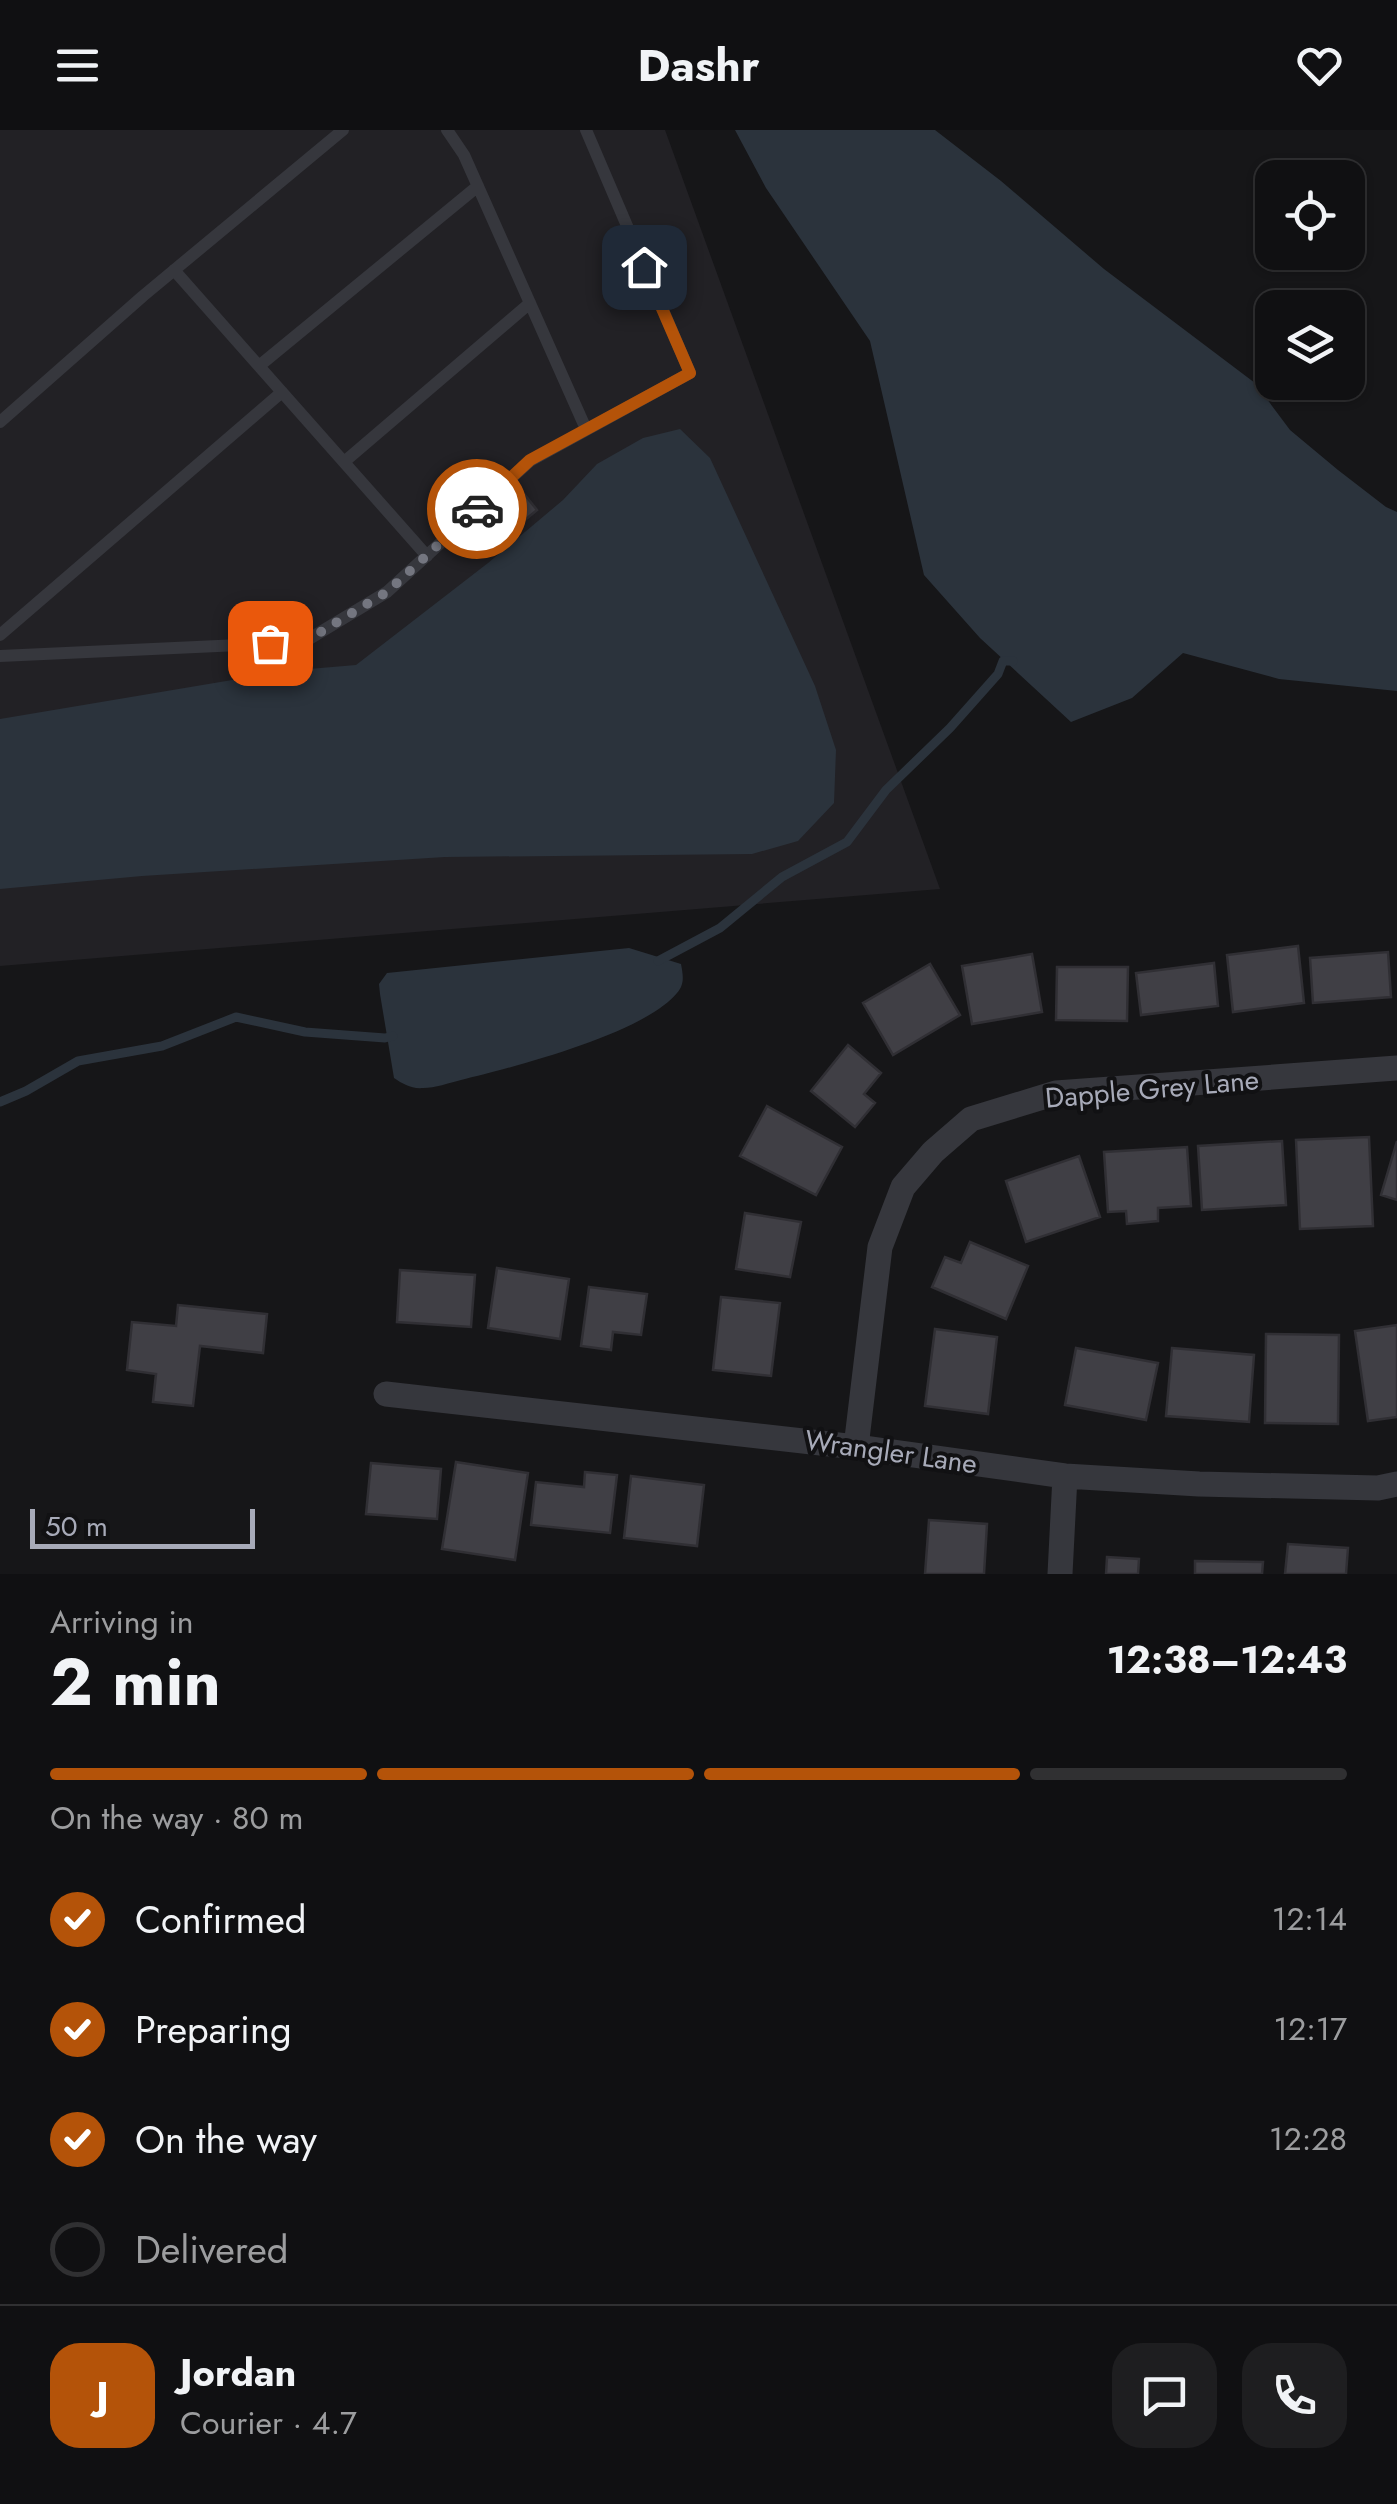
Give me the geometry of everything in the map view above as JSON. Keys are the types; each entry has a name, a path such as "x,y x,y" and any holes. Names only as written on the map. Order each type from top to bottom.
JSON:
{"street":[{"name":"Dapple Grey Lane","path":"856,1446 880,1247 903,1188 933,1152 971,1118 1056,1093 1397,1068"},
{"name":"Wrangler Lane","path":"386,1394 856,1446 1065,1476 1219,1485 1378,1488 1397,1484"},
{"path":"1060,1574 1065,1476"}],"lane":[{"path":"0,422 343,130"},
{"path":"447,130 464,155 586,429"},
{"path":"0,656 304,642 387,592 530,460 690,373 586,130"},
{"path":"258,366 478,186"},
{"path":"174,270 426,556"},
{"path":"344,462 530,303"},
{"path":"0,635 282,392"}],"shaded area":[{"path":"0,130 665,130 940,889 0,966"},
{"path":"735,130 935,130 1104,269 1255,383 1255,400 1268,400 1290,430 1397,512 1397,691 1279,679 1183,653 1132,698 1071,722 980,638 924,575 870,341 766,188"},
{"path":"680,429 710,458 815,686 836,750 834,803 798,841 752,854 445,857 0,889 0,719 285,671 356,665 488,563 563,500 597,464 643,438"},
{"path":"629,948 681,964 683,976 677,993 636,1022 544,1058 437,1086 415,1088 394,1078 379,984 387,973"}],"building":[{"path":"525,495 537,510 490,549 478,534"},
{"path":"1298,946 1304,1003 1233,1012 1227,955"},
{"path":"1388,952 1391,997 1313,1003 1310,958"},
{"path":"1032,954 1042,1012 972,1024 962,966"},
{"path":"1214,963 1218,1006 1141,1015 1136,973"},
{"path":"930,964 960,1015 893,1055 863,1003"},
{"path":"1057,967 1128,967 1127,1021 1056,1020"},
{"path":"848,1045 881,1073 864,1094 875,1103 855,1127 811,1091"},
{"path":"767,1106 842,1147 816,1195 740,1156"},
{"path":"1369,1137 1373,1226 1300,1229 1296,1140"},
{"path":"1282,1141 1286,1205 1202,1210 1198,1146"},
{"path":"1397,1141 1397,1200 1381,1195"},
{"path":"1187,1147 1191,1206 1158,1208 1158,1221 1127,1224 1126,1211 1108,1212 1104,1152"},
{"path":"1079,1156 1100,1217 1026,1242 1006,1181"},
{"path":"745,1213 801,1222 790,1277 736,1269"},
{"path":"970,1242 1028,1266 1006,1319 932,1287 945,1257 961,1263"},
{"path":"497,1268 569,1279 560,1339 488,1328"},
{"path":"400,1270 475,1275 471,1327 397,1322"},
{"path":"589,1287 647,1294 641,1335 613,1332 611,1350 581,1346"},
{"path":"721,1297 780,1303 771,1376 713,1370"},
{"path":"178,1305 267,1314 263,1353 200,1346 193,1406 153,1402 156,1374 127,1370 132,1322 176,1326"},
{"path":"1397,1325 1397,1417 1368,1421 1355,1331"},
{"path":"935,1329 997,1337 988,1414 925,1406"},
{"path":"1266,1334 1339,1335 1338,1424 1265,1423"},
{"path":"1076,1348 1158,1363 1146,1420 1065,1405"},
{"path":"1172,1348 1254,1355 1249,1422 1166,1416"},
{"path":"456,1462 528,1473 515,1560 442,1549"},
{"path":"371,1463 441,1469 437,1519 366,1514"},
{"path":"585,1472 617,1475 610,1533 531,1525 536,1482 584,1487"},
{"path":"631,1476 704,1485 697,1546 624,1538"},
{"path":"929,1520 987,1524 984,1574 925,1574"},
{"path":"1288,1544 1348,1548 1346,1574 1285,1574"},
{"path":"1107,1557 1139,1559 1138,1574 1106,1574"},
{"path":"1195,1561 1263,1562 1262,1574 1195,1574"}],"waterway":[{"path":"658,961 720,928 782,877 847,842 886,790 998,674 1003,661 1013,661"},
{"path":"0,1102 78,1061 162,1046 236,1017 305,1032 393,1036"}],"way so far":[{"path":"270,643 304,642 387,592 477,509"}],"route":[{"path":"477,509 530,460 690,373 644,267"}]}
